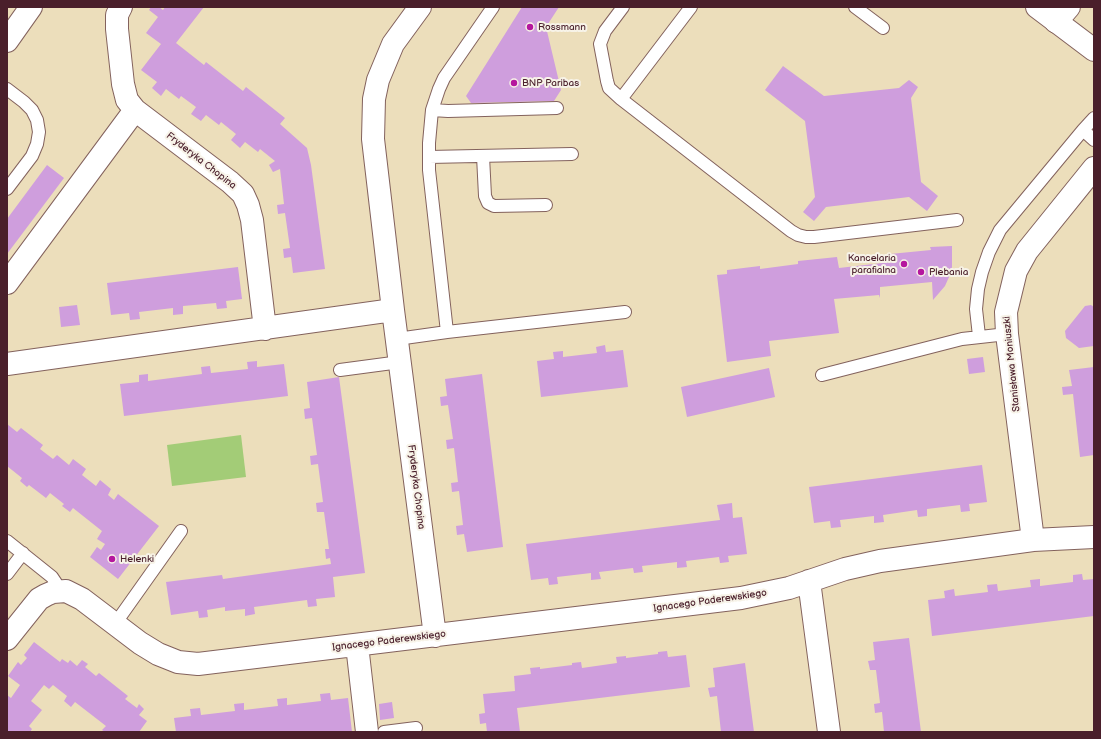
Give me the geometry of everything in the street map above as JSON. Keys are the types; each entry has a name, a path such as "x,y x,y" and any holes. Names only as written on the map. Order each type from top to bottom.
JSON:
{"street":[{"path":"7,41 31,7"},
{"name":"Fryderyka Chopina","path":"121,7 117,15 117,29 123,84 127,100 135,110 230,182 243,194 248,205 252,220 265,329"},
{"name":"Fryderyka Chopina","path":"420,7 393,44 378,80 372,118 374,157 435,636"},
{"path":"1037,7 1062,14 1094,50"},
{"path":"7,283 135,110"},
{"name":"Stanisława Moniuszki","path":"1033,540 1007,334 1006,323 1008,305 1012,284 1021,262 1034,242 1094,168"},
{"path":"7,364 393,310"},
{"name":"Ignacego Paderewskiego","path":"58,592 66,591 82,599 140,644 158,654 178,662 198,664 741,598 768,593 852,567 880,561 1033,540 1094,537"},
{"path":"809,581 829,732"},
{"path":"7,639 39,599 46,595 58,592"},
{"path":"357,645 367,732"}],"lane":[{"path":"447,332 429,157 429,132 432,110 444,78 493,7"},
{"path":"623,7 605,30 600,44 609,88 621,99 784,226 798,235 814,237 957,220"},
{"path":"621,99 691,7"},
{"path":"855,7 883,28"},
{"path":"7,89 32,110 37,120 40,132 38,144 32,156 7,189"},
{"path":"432,110 448,111 557,108"},
{"path":"979,336 976,300 982,272 1000,230 1094,118"},
{"path":"1083,130 1094,140"},
{"path":"429,157 572,154"},
{"path":"483,156 485,196 488,203 494,206 546,205"},
{"path":"397,339 625,312"},
{"path":"822,375 962,339 1007,334"},
{"path":"340,370 400,362"},
{"path":"115,624 181,531"},
{"path":"7,541 52,577 56,583 58,592"},
{"path":"7,574 23,553"},
{"path":"384,732 416,727"}],"green space":[{"path":"241,435 246,477 172,486 167,445"}],"building":[{"path":"151,7 159,7 163,10 165,7 204,7 176,43 204,65 206,62 243,91 246,87 285,118 280,124 307,148 311,165 325,269 293,273 291,257 284,258 283,249 290,248 285,213 278,214 277,205 284,204 280,169 273,172 269,165 275,161 260,149 258,152 245,142 240,148 231,140 236,134 221,122 219,125 206,115 201,121 191,114 196,107 181,96 179,99 166,89 161,96 152,88 157,82 141,70 161,44 146,33 158,17 149,10"},
{"path":"522,7 559,7 546,27 561,90 554,101 471,103 466,96"},
{"path":"783,66 824,96 899,88 909,80 918,87 911,98 921,182 938,196 927,211 909,197 826,207 814,221 803,212 815,197 805,121 765,90"},
{"path":"47,165 64,178 7,254 7,219"},
{"path":"952,246 952,267 949,277 945,286 933,300 932,282 880,287 880,298 879,295 834,299 839,333 769,341 771,356 727,362 717,275 727,274 727,270 760,266 760,269 798,264 798,261 837,257 839,268 891,262 890,254 931,250 930,247"},
{"path":"238,267 242,299 226,301 227,308 217,309 216,303 183,306 183,314 173,315 173,308 139,312 140,319 130,320 129,313 111,315 107,283"},
{"path":"77,305 80,325 61,327 59,307"},
{"path":"1091,305 1094,307 1094,346 1079,348 1066,338 1065,331 1085,306"},
{"path":"605,345 606,352 623,350 628,387 541,397 537,361 554,359 553,352 563,351 563,357 597,353 596,347"},
{"path":"983,357 985,372 969,374 967,359"},
{"path":"257,361 257,367 284,364 288,396 124,416 120,384 139,382 139,375 148,374 148,381 202,374 201,367 210,366 211,373 248,369 247,362"},
{"path":"1094,367 1094,455 1080,457 1073,394 1063,395 1062,387 1072,386 1069,370"},
{"path":"769,368 775,397 687,417 681,387"},
{"path":"482,374 503,547 467,552 464,534 457,535 456,526 463,525 459,491 452,492 451,483 458,482 454,448 447,449 446,440 453,439 448,405 441,406 440,397 447,396 445,379"},
{"path":"339,377 365,573 333,577 335,597 316,599 317,606 308,607 307,600 254,607 255,614 245,616 245,609 225,611 225,607 207,610 208,617 199,618 198,611 171,615 166,582 222,575 223,579 331,564 330,558 326,559 325,549 329,549 324,512 317,512 316,503 323,502 318,464 311,465 310,456 317,455 312,418 305,419 304,409 310,408 307,382"},
{"path":"7,424 17,432 21,428 43,445 40,449 53,459 57,455 69,465 73,459 86,469 82,475 96,486 100,480 111,489 108,495 114,500 118,494 159,526 118,579 90,557 97,547 101,550 105,544 97,539 102,531 73,508 70,512 62,506 64,504 50,493 46,498 29,485 27,487 20,481 22,478 7,466"},
{"path":"982,465 987,502 969,504 970,511 961,512 960,505 927,509 927,516 918,517 917,510 883,515 884,522 874,523 874,516 840,520 841,527 831,528 830,521 814,523 809,487"},
{"path":"732,503 733,518 742,517 747,554 728,556 729,562 720,563 719,557 686,561 687,567 677,568 677,562 642,566 643,572 634,573 633,568 599,572 601,579 591,580 591,573 557,577 558,584 549,585 548,578 531,580 526,544 720,520 717,505"},
{"path":"1082,574 1083,580 1094,579 1094,616 932,636 928,600 945,598 944,591 954,589 955,596 988,592 987,585 997,584 998,591 1031,587 1030,580 1040,579 1040,586 1073,582 1073,575"},
{"path":"909,638 921,732 884,732 882,712 875,713 874,704 880,703 876,670 870,670 868,661 875,660 873,642"},
{"path":"34,642 60,662 62,659 68,663 70,660 77,666 82,660 88,664 85,667 96,676 99,673 128,696 125,699 137,708 139,704 144,709 139,715 147,721 139,732 105,732 102,730 106,726 75,702 71,707 64,701 67,696 53,685 49,689 44,685 31,701 42,710 29,726 32,729 30,732 7,732 7,695 11,698 20,685 8,676 18,662 21,665 27,658 24,655"},
{"path":"667,651 668,657 686,655 690,687 517,708 520,732 487,732 486,723 480,724 479,714 485,713 483,694 515,691 514,676 531,674 530,668 540,667 540,669 572,665 572,663 581,662 582,668 617,663 616,657 626,656 626,658 658,654 658,652"},
{"path":"745,663 754,732 721,732 717,696 710,697 708,688 715,687 713,668"},
{"path":"330,693 331,700 348,698 352,732 176,732 174,718 191,716 190,709 200,708 201,715 235,711 234,704 244,703 244,710 278,706 277,699 287,698 287,705 321,701 320,694"},
{"path":"392,702 394,718 380,720 379,704"}],"place":[{"name":"Rossmann","path":"530,27"},
{"name":"BNP Paribas","path":"514,83"},
{"name":"Kancelaria parafialna","path":"904,264"},
{"name":"Plebania","path":"921,272"},
{"name":"Helenki","path":"112,559"}]}
